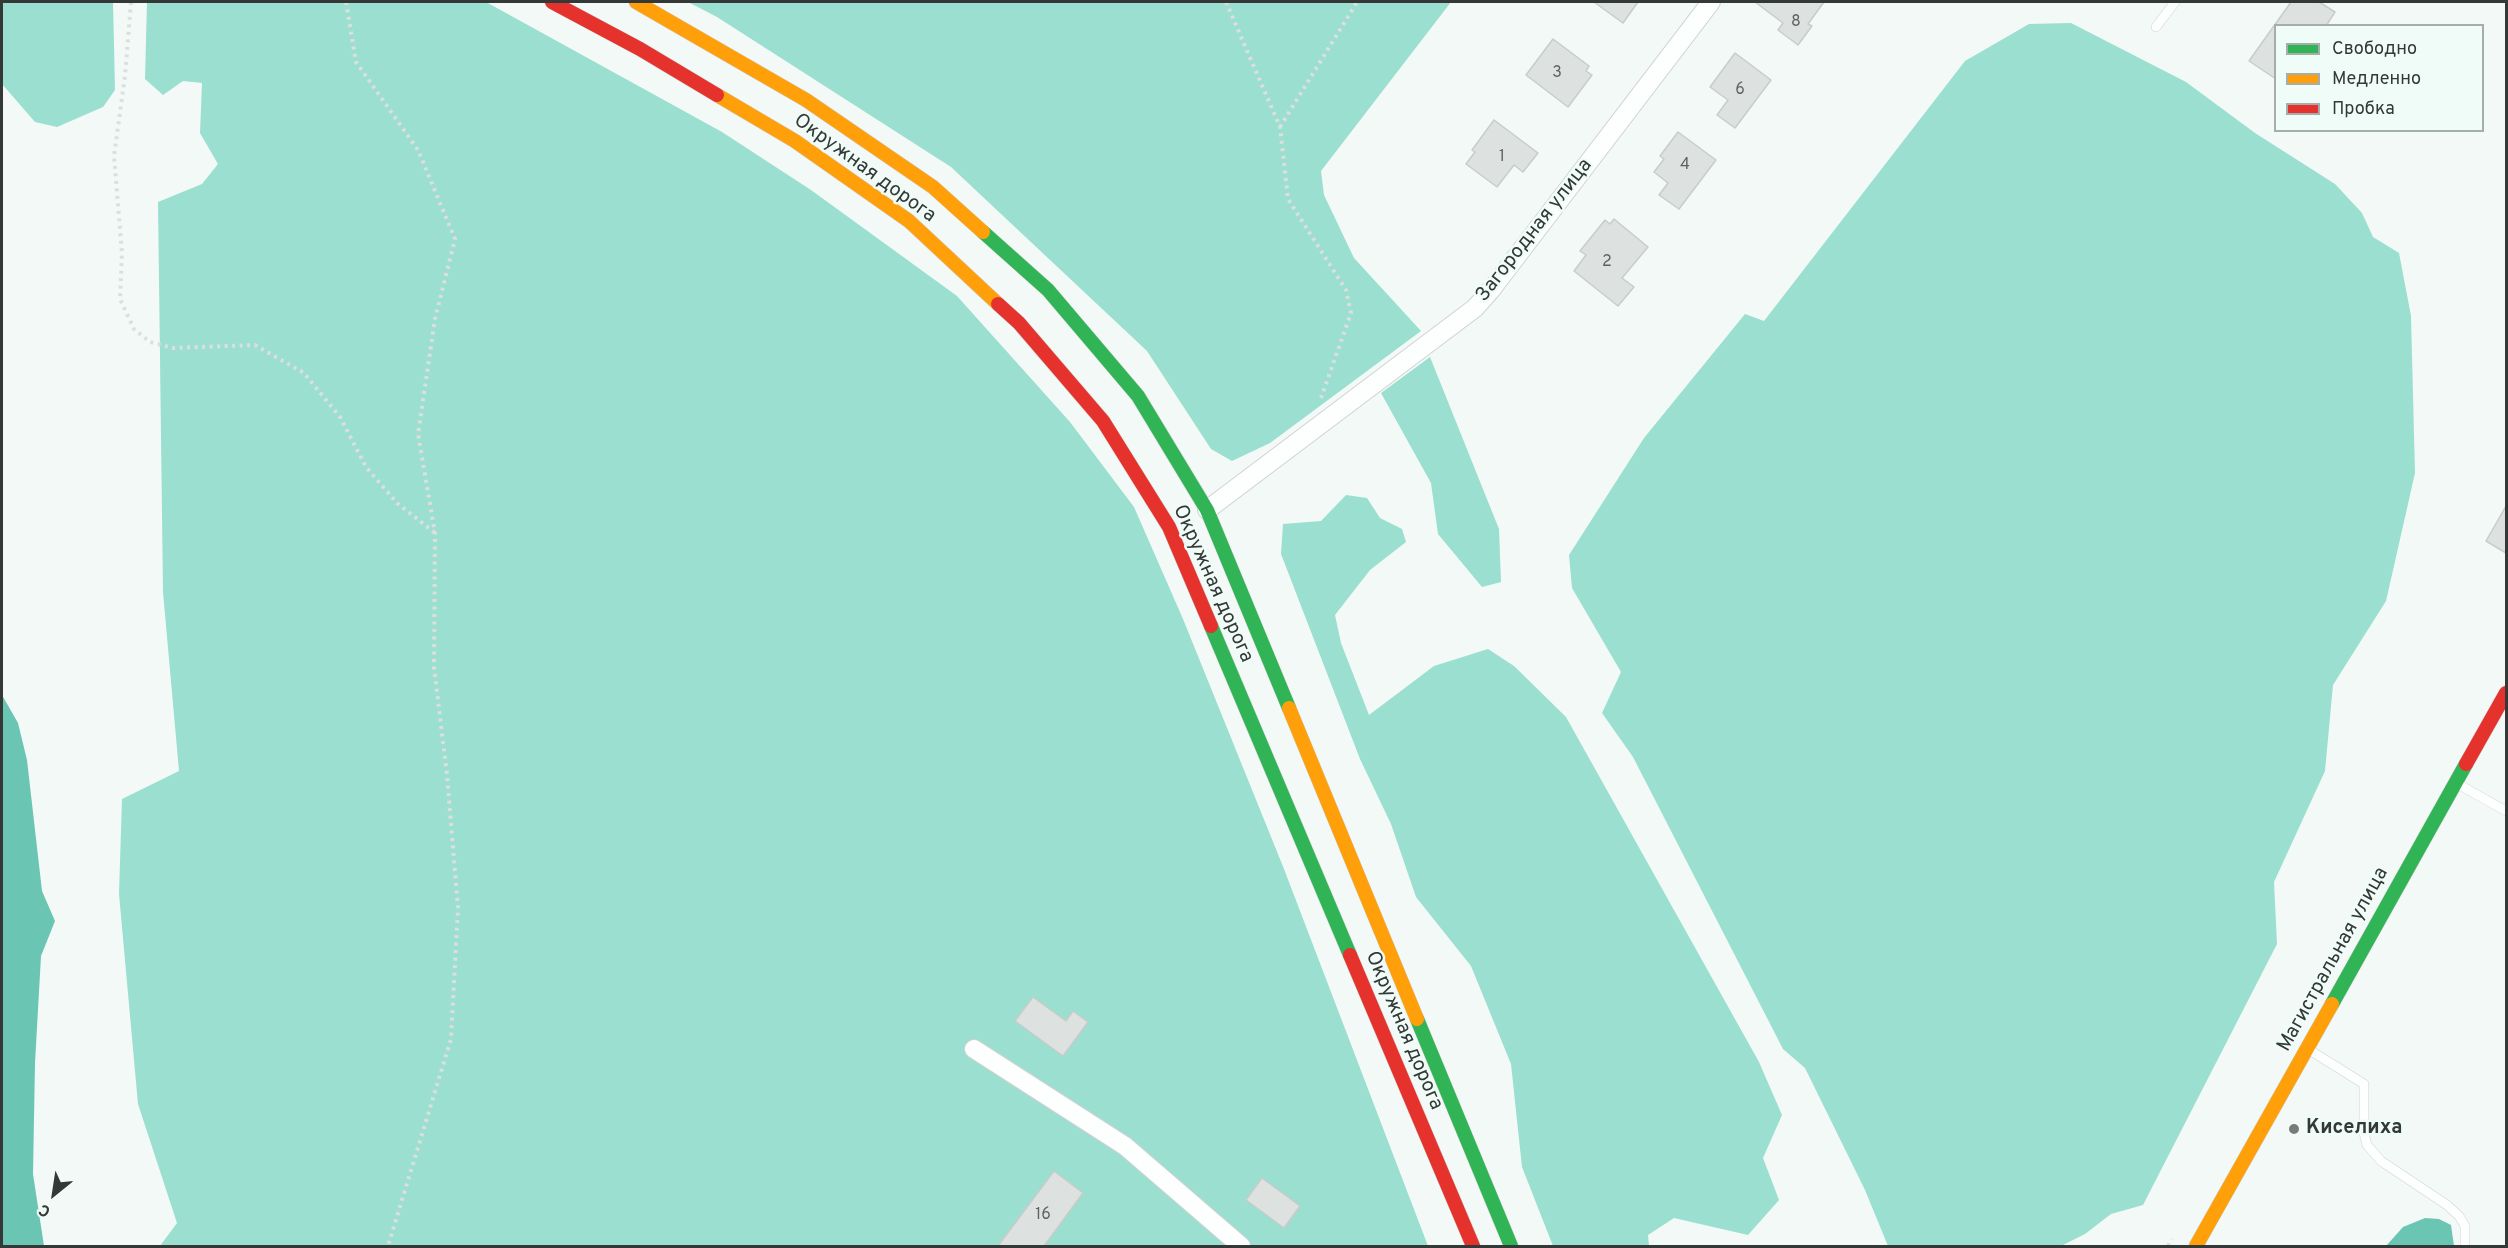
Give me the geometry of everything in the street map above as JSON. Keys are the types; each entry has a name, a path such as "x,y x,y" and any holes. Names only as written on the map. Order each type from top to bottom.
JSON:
{"main road":[{"name":"Окружная дорога","path":"552,2 640,49 795,141 909,221 1019,322 1103,421 1169,527 1473,1246"},
{"name":"Окружная дорога","path":"636,2 806,100 933,187 1048,290 1138,396 1207,510 1511,1246"},
{"name":"Магистральная улица","path":"2196,1246 2506,693"}],"street":[{"name":"Загородная улица","path":"1207,510 1475,308 1711,2"},
{"path":"974,1049 1125,1146 1241,1246"}],"lane":[{"path":"2156,27 2175,2"},
{"path":"2456,783 2506,811"},
{"path":"2307,1048 2364,1084 2364,1133 2367,1145 2381,1161 2447,1205 2459,1216 2465,1226 2465,1246"}],"path":[{"path":"131,2 125,76 114,156 122,253 120,299 134,329 150,342 173,348 255,345 304,373 340,417 366,467 397,503 435,532"},
{"path":"346,2 356,62 418,150 455,239 435,319 418,434 435,532 434,667 447,775 458,908 451,1039 388,1246"},
{"path":"1226,2 1280,127 1288,199 1346,290 1351,314 1306,436"},
{"path":"1280,127 1357,2"}],"shaded area":[{"path":"2,2 113,2 115,90 103,107 57,127 35,122 2,84"},
{"path":"147,2 486,2 722,132 811,190 957,296 1070,422 1134,507 1183,619 1284,869 1428,1246 160,1246 177,1223 138,1104 119,894 122,799 179,771 163,592 158,202 202,184 218,164 200,133 202,83 183,81 163,95 145,79"},
{"path":"688,2 1451,2 1321,171 1324,195 1354,258 1421,331 1270,443 1232,461 1211,449 1147,351 951,167 717,17"},
{"path":"2071,23 2186,82 2255,133 2335,184 2362,213 2373,237 2399,253 2411,316 2415,473 2386,601 2333,685 2325,771 2274,882 2277,944 2143,1205 2111,1214 2085,1234 2061,1246 1888,1246 1865,1190 1805,1068 1783,1049 1633,757 1602,713 1621,672 1572,588 1569,555 1644,438 1745,314 1764,321 1965,61 2029,24"},
{"path":"1430,357 1499,529 1501,582 1482,587 1438,534 1431,483 1381,393"},
{"path":"1346,495 1367,498 1380,518 1402,529 1406,542 1370,570 1335,615 1341,643 1369,715 1434,666 1488,649 1514,666 1566,717 1759,1062 1782,1115 1763,1158 1779,1200 1748,1235 1674,1218 1648,1235 1649,1246 1553,1246 1522,1167 1511,1064 1471,966 1416,897 1391,824 1360,759 1281,554 1283,524 1321,521"},
{"path":"2,695 18,723 27,760 42,891 55,921 41,956 35,1063 33,1174 44,1246 2,1246"},
{"path":"2425,1218 2439,1219 2451,1225 2454,1246 2386,1246 2403,1227"}],"building":[{"path":"1594,2 1638,2 1623,23"},
{"path":"1755,2 1824,2 1808,24 1812,26 1798,45 1778,30 1783,23"},
{"path":"2291,2 2319,2 2335,12 2327,24 2275,24"},
{"path":"2274,26 2274,78 2249,61"},
{"path":"1553,39 1589,66 1586,71 1592,75 1568,107 1526,75"},
{"path":"1735,53 1771,80 1735,128 1717,115 1728,100 1710,87"},
{"path":"1494,120 1538,153 1523,172 1514,165 1497,187 1466,164 1475,152 1472,150"},
{"path":"1678,132 1716,160 1679,209 1659,195 1668,183 1654,172 1664,159 1660,156"},
{"path":"1614,219 1648,247 1622,278 1634,287 1618,306 1574,271 1586,255 1580,251 1605,220 1610,224"},
{"path":"2506,506 2506,553 2486,541"},
{"path":"1033,997 1066,1021 1073,1011 1088,1022 1063,1056 1015,1021"},
{"path":"1054,1171 1083,1193 1044,1246 998,1246"},
{"path":"1262,1178 1300,1206 1284,1228 1246,1200"}],"traffic: fast":[{"path":"983,232 1048,290 1138,396 1207,510 1289,708"},
{"path":"1211,626 1350,955"},
{"path":"2332,1004 2466,764"},
{"path":"1417,1019 1511,1246"}],"traffic: slow":[{"path":"636,2 806,100 933,187 983,232"},
{"path":"717,95 795,141 909,221 998,304"},
{"path":"1289,708 1417,1019"},
{"path":"2196,1246 2332,1004"}],"traffic: jam":[{"path":"552,2 640,49 717,95"},
{"path":"998,304 1019,323 1103,421 1169,527 1211,626"},
{"path":"2466,764 2506,693"},
{"path":"1350,955 1473,1246"}],"place":[{"name":"Киселиха","path":"2294,1129"}]}
